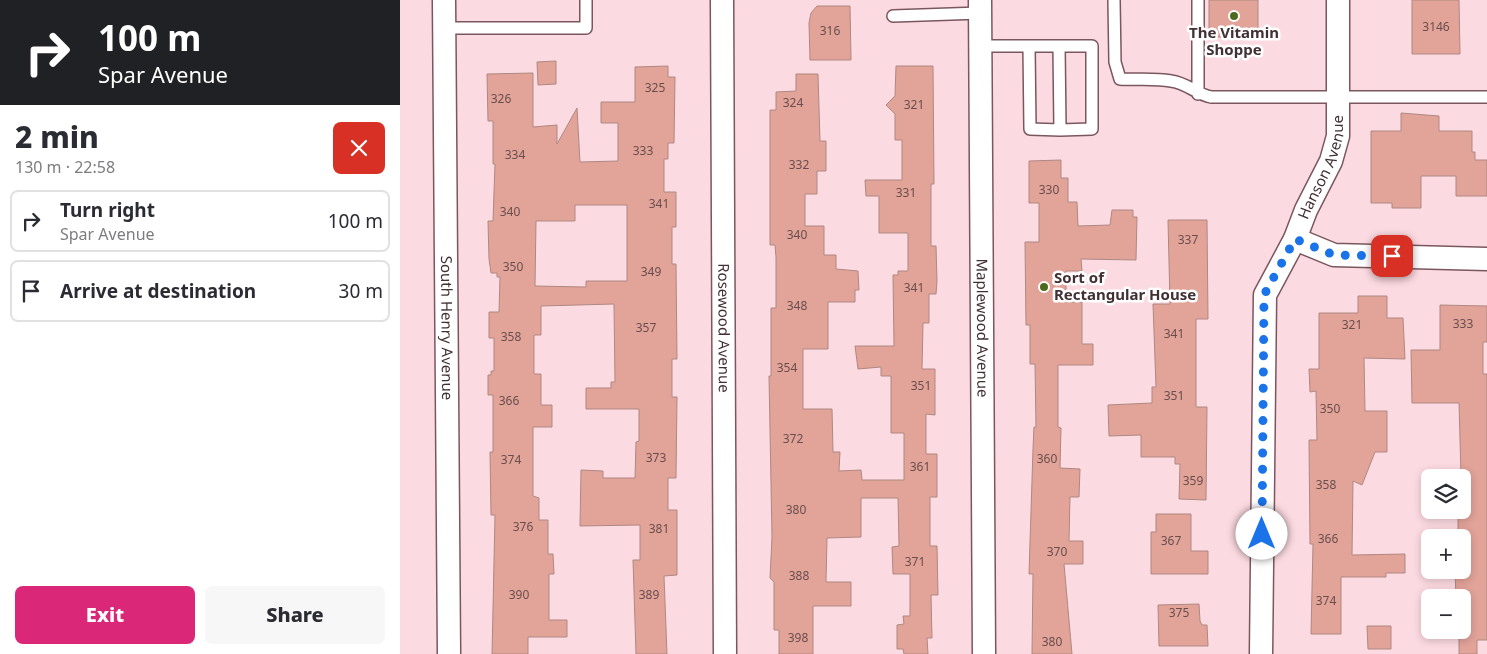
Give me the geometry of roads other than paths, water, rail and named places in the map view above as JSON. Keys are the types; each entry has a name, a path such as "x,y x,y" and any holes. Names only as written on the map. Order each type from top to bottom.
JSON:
{"street":[{"name":"South Henry Avenue","path":"444,0 449,654"},
{"name":"Rosewood Avenue","path":"722,0 725,654"},
{"name":"Hanson Avenue","path":"1261,654 1264,295 1295,239 1306,210 1331,161 1338,136 1340,98 1338,0"},
{"name":"Maplewood Avenue","path":"980,7 984,654"},
{"path":"1295,239 1334,255 1487,259"}],"lane":[{"path":"444,28 586,28 586,0"},
{"path":"1114,0 1115,62 1120,79 1171,80 1190,86 1198,94 1210,97 1487,97"},
{"path":"1198,0 1198,94"},
{"path":"893,16 980,7"},
{"path":"981,46 1029,46 1092,46 1092,129 1030,129 1029,46"},
{"path":"1059,46 1060,130"}],"place":[{"name":"The Vitamin Shoppe","path":"1234,16"},
{"name":"Sort of Rectangular House","path":"1044,287"}]}
